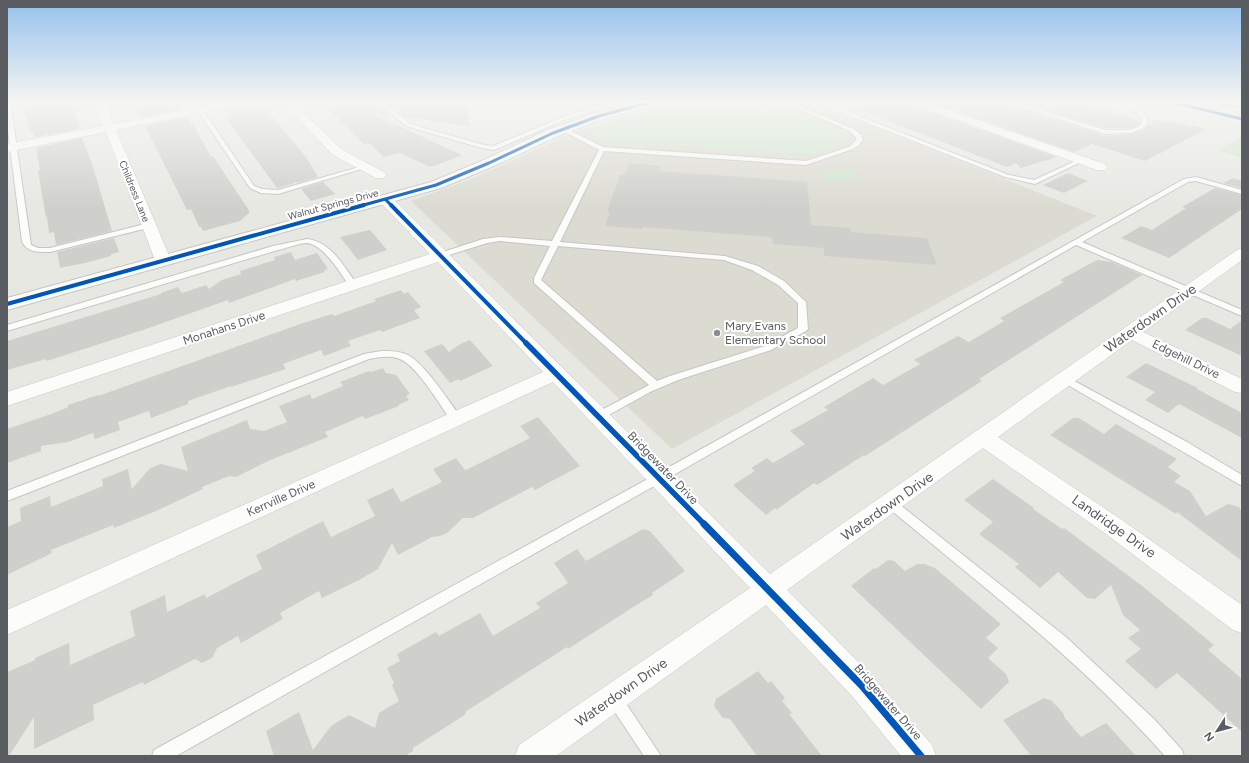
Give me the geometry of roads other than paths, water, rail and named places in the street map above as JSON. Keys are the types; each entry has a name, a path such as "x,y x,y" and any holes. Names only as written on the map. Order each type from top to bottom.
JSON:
{"street":[{"path":"10,148 67,137"},
{"name":"Childress Lane","path":"113,137 163,260"},
{"path":"322,137 337,152 380,175"},
{"name":"Walnut Springs Drive","path":"7,304 436,185 546,137"},
{"path":"1015,137 1101,167"},
{"name":"Bridgewater Drive","path":"384,199 862,686 921,756"},
{"name":"Waterdown Drive","path":"530,756 1242,253"},
{"name":"Monahans Drive","path":"7,399 440,256"},
{"name":"Edgehill Drive","path":"1130,332 1242,386"},
{"name":"Kerrville Drive","path":"7,623 556,373"},
{"name":"Landridge Drive","path":"982,437 1168,564 1242,621"}],"lane":[{"path":"9,137 26,242 28,246 37,250 50,250 149,224"},
{"path":"218,137 252,187 264,193 278,192 365,167"},
{"path":"446,137 484,147 494,148 521,137"},
{"path":"578,137 602,149 806,164 851,148 857,144 860,139 859,137"},
{"path":"906,137 1007,176 1026,181 1036,182 1082,160"},
{"path":"602,149 538,280 656,386"},
{"path":"160,756 659,478 1186,180 1196,179 1242,192"},
{"path":"440,256 486,241 515,239 555,244 725,258 755,268 781,283 802,302 803,329 768,348 674,378 598,416"},
{"path":"7,328 276,248 308,241 317,242 325,249 353,285"},
{"path":"1075,242 1242,313"},
{"path":"7,496 367,356 378,354 395,354 405,357 416,367 456,419"},
{"path":"1065,379 1183,445 1242,481"},
{"path":"890,503 1061,642 1149,726 1176,756"},
{"path":"613,697 653,756"}],"place":[{"name":"Mary Evans Elementary School","path":"717,333"}]}
